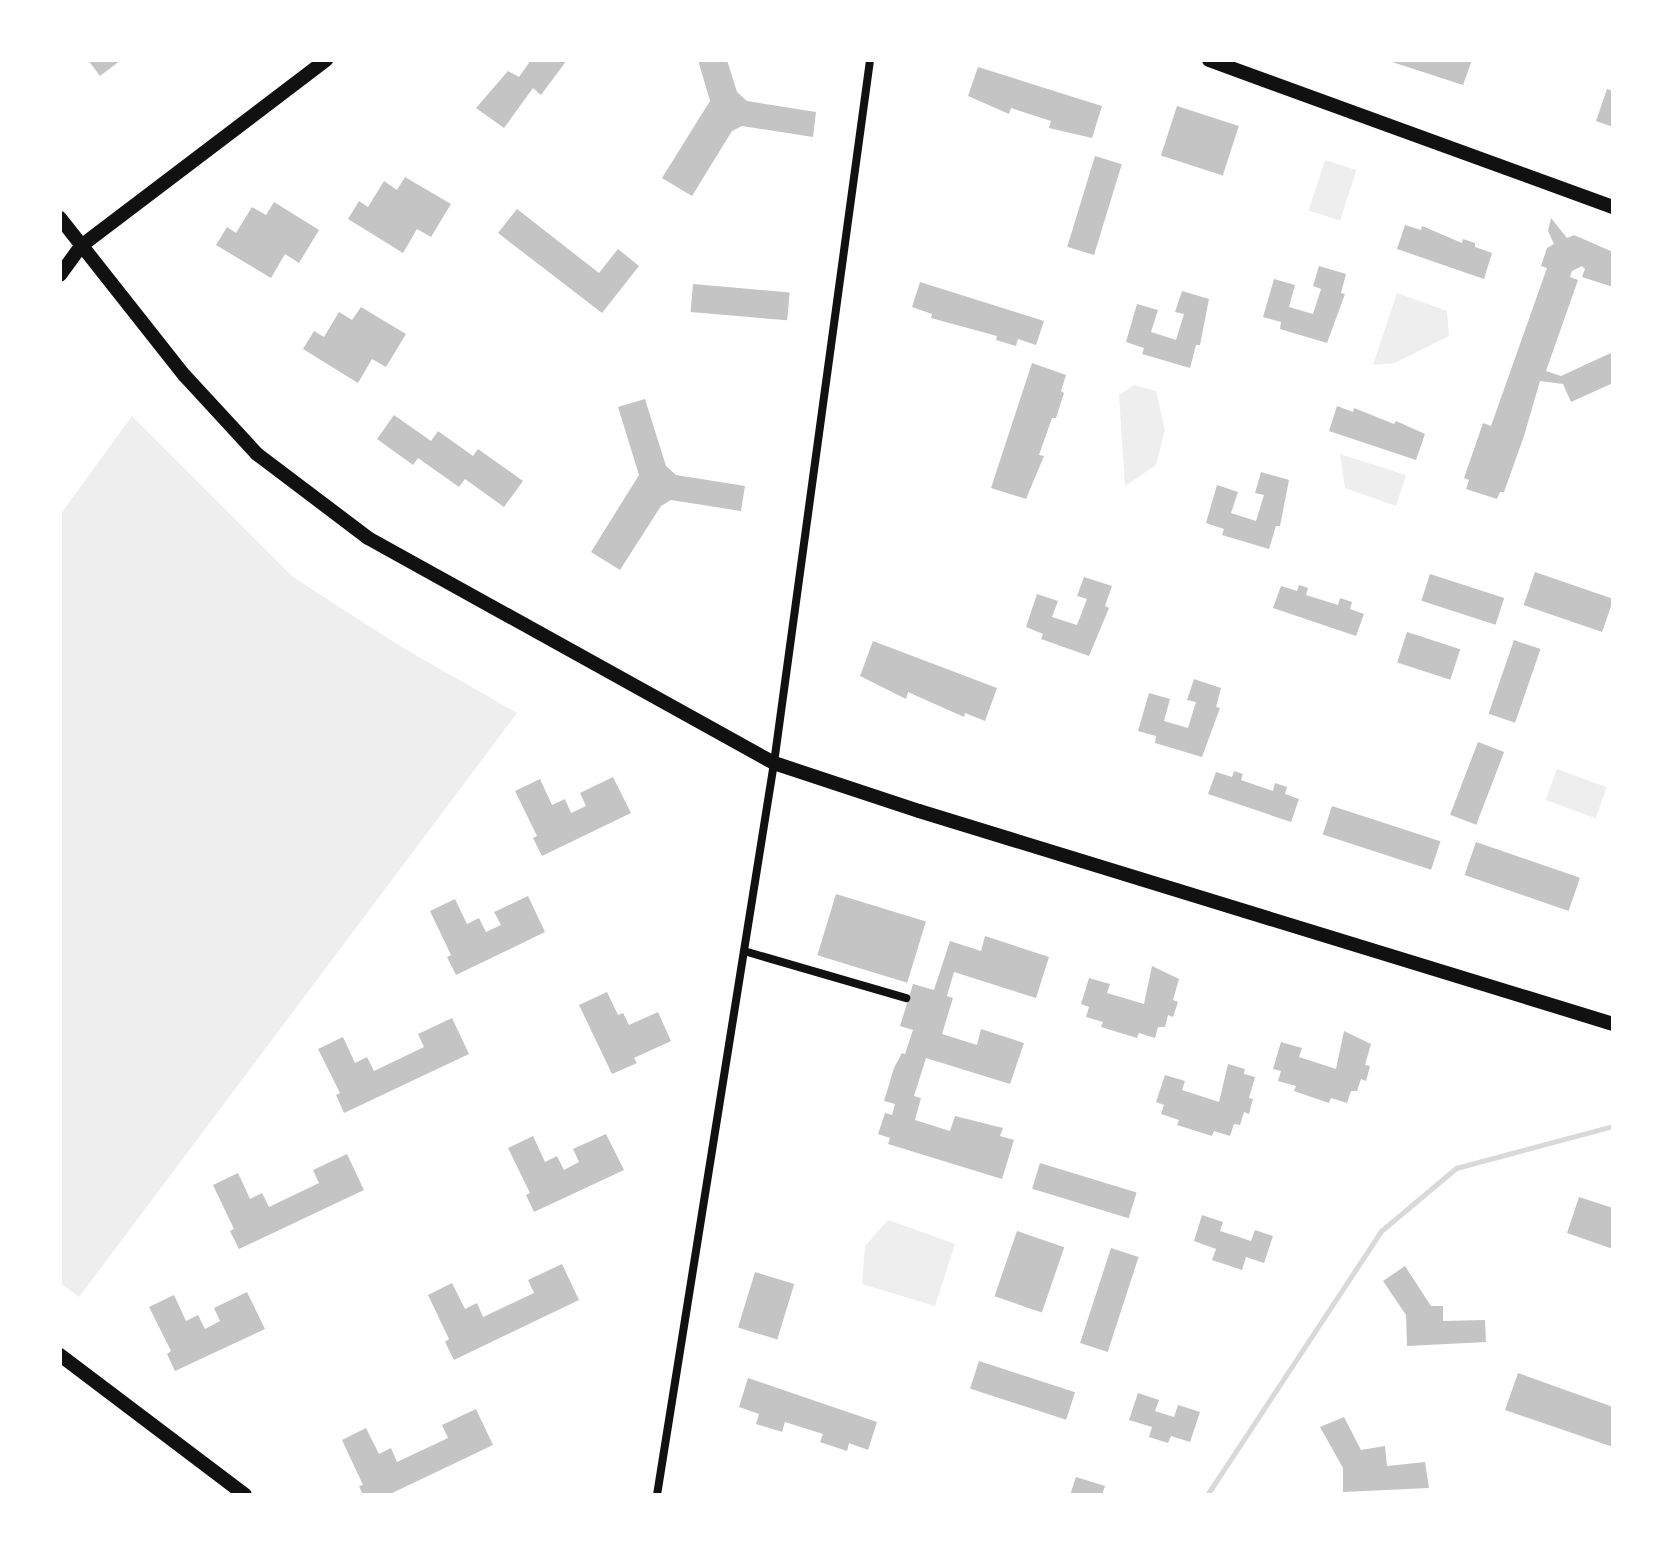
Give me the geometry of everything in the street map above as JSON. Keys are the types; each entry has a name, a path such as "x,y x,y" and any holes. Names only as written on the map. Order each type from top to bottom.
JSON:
{"street":[{"path":"60,275 81,246 326,60"},
{"path":"657,1495 774,763 870,60"},
{"path":"1209,60 1613,207"},
{"path":"60,218 185,376 257,454 368,538 774,763 919,811 1613,1024"},
{"path":"744,951 906,998"},
{"path":"62,1361 245,1495"}],"shaded area":[{"path":"1325,160 1356,170 1340,221 1309,210"},
{"path":"1397,293 1447,311 1449,336 1395,363 1373,365"},
{"path":"1134,385 1156,391 1165,430 1156,465 1125,486 1119,395"},
{"path":"132,416 293,577 403,648 517,713 79,1297 60,1283 60,515"},
{"path":"1340,454 1406,475 1396,506 1345,488"},
{"path":"1557,769 1607,787 1596,818 1546,800"},
{"path":"888,1220 955,1244 935,1306 862,1284 865,1246"}],"building":[{"path":"88,60 121,60 100,76"},
{"path":"531,60 567,60 541,95 533,88 504,128 476,108 508,71 519,77"},
{"path":"698,60 727,60 737,92 747,101 816,112 813,137 742,126 732,131 692,196 662,178 710,101"},
{"path":"1386,60 1472,60 1463,85"},
{"path":"978,67 1102,106 1092,138 1049,128 1051,121 1011,108 1009,114 968,96"},
{"path":"1607,89 1613,91 1613,127 1596,121"},
{"path":"1177,106 1239,126 1223,176 1161,155"},
{"path":"1095,156 1122,164 1094,255 1067,247"},
{"path":"405,177 451,204 431,237 417,229 403,253 348,219 359,201 368,207 384,181 397,190"},
{"path":"274,202 319,230 299,263 285,254 271,278 216,245 227,227 236,233 252,207 266,215"},
{"path":"517,209 599,273 618,249 639,266 602,313 498,233"},
{"path":"1551,218 1567,238 1574,235 1613,252 1613,287 1582,277 1585,269 1582,266 1572,271 1570,277 1578,280 1546,371 1561,376 1613,352 1613,383 1571,402 1563,384 1540,381 1504,492 1500,492 1497,499 1466,489 1469,480 1464,478 1483,423 1491,426 1547,268 1541,266 1547,248 1554,244 1548,231"},
{"path":"1405,225 1421,230 1422,226 1462,243 1463,239 1492,253 1484,279 1397,249"},
{"path":"1319,266 1346,274 1341,293 1345,294 1327,343 1280,329 1281,322 1263,317 1274,279 1295,285 1289,307 1313,314 1321,289 1313,286"},
{"path":"920,282 1044,321 1036,345 1018,339 1016,346 996,340 997,336 931,318 932,314 912,307"},
{"path":"693,284 790,292 787,320 691,312"},
{"path":"1182,291 1209,299 1200,345 1196,345 1190,368 1142,354 1144,348 1126,342 1137,304 1158,310 1151,332 1176,340 1184,314 1175,312"},
{"path":"361,307 406,334 386,367 372,359 358,383 303,349 314,331 324,337 339,312 352,320"},
{"path":"1032,363 1066,375 1056,418 1052,418 1039,455 1044,456 1026,499 991,488"},
{"path":"645,399 666,466 676,475 745,486 741,511 671,500 661,506 620,570 591,552 639,475 618,407"},
{"path":"1337,406 1353,412 1354,408 1394,424 1396,421 1425,434 1416,460 1329,431"},
{"path":"394,415 431,441 438,431 473,456 478,449 523,481 504,507 465,479 459,487 418,458 413,465 377,439"},
{"path":"1261,472 1289,480 1280,526 1276,526 1269,549 1222,535 1224,529 1206,523 1217,485 1238,492 1231,513 1256,521 1264,495 1255,493"},
{"path":"1535,572 1613,599 1602,632 1524,605"},
{"path":"1430,574 1504,598 1496,625 1421,601"},
{"path":"1084,577 1112,586 1105,606 1109,608 1089,656 1041,639 1043,634 1026,627 1037,594 1058,601 1052,617 1077,625 1087,599 1077,596"},
{"path":"1299,585 1308,588 1306,595 1338,605 1340,598 1352,602 1350,609 1364,614 1356,636 1273,608 1281,586 1297,591"},
{"path":"1407,632 1460,649 1450,680 1397,662"},
{"path":"1514,640 1540,649 1515,723 1489,714"},
{"path":"873,641 997,688 985,721 965,713 964,717 908,692 906,699 860,676"},
{"path":"1194,679 1221,688 1216,707 1220,708 1202,757 1155,743 1156,736 1138,731 1149,693 1170,699 1164,721 1188,728 1196,702 1187,700"},
{"path":"1478,742 1504,752 1476,825 1450,815"},
{"path":"1234,771 1243,774 1241,780 1273,791 1275,783 1287,787 1285,794 1299,799 1291,822 1208,794 1216,772 1232,777"},
{"path":"613,777 631,813 542,856 533,838 537,836 515,791 540,779 552,805 565,799 571,813 586,806 580,793"},
{"path":"1332,806 1440,841 1431,870 1323,835"},
{"path":"1476,842 1580,878 1569,911 1465,875"},
{"path":"836,894 926,921 907,983 817,955"},
{"path":"528,896 545,932 456,975 447,957 451,955 430,911 455,899 467,924 479,918 486,932 501,925 494,912"},
{"path":"985,936 1049,957 1036,998 954,972 947,996 953,998 942,1034 977,1045 981,1029 1024,1043 1010,1084 926,1058 914,1096 921,1098 915,1120 950,1131 955,1116 1003,1128 1000,1136 1014,1140 1002,1179 888,1144 890,1138 878,1134 885,1113 892,1115 895,1104 884,1101 894,1068 902,1053 905,1054 913,1030 900,1026 913,984 934,990 950,941 981,951"},
{"path":"1152,966 1179,979 1173,1000 1178,1002 1173,1017 1168,1015 1165,1027 1158,1027 1155,1038 1139,1033 1137,1038 1101,1027 1103,1022 1086,1017 1089,1007 1081,1004 1089,978 1110,984 1107,993 1144,1004"},
{"path":"607,992 618,1015 623,1013 629,1025 658,1012 671,1041 634,1058 637,1063 612,1074 579,1005"},
{"path":"452,1018 469,1054 344,1113 336,1095 340,1093 318,1049 343,1037 355,1063 367,1057 374,1071 424,1047 418,1034"},
{"path":"1344,1031 1371,1044 1365,1065 1370,1066 1366,1081 1361,1079 1357,1091 1351,1091 1347,1103 1331,1098 1329,1103 1294,1091 1296,1086 1278,1081 1281,1071 1273,1069 1281,1042 1302,1048 1299,1057 1336,1069"},
{"path":"1228,1064 1245,1069 1244,1074 1255,1077 1249,1098 1253,1099 1249,1114 1244,1112 1240,1125 1234,1124 1230,1136 1214,1131 1212,1136 1177,1125 1179,1120 1161,1114 1164,1105 1156,1102 1165,1075 1185,1081 1182,1090 1219,1102"},
{"path":"606,1134 624,1170 534,1212 526,1195 530,1193 508,1148 533,1136 545,1162 557,1156 564,1170 579,1162 573,1149"},
{"path":"347,1154 364,1190 239,1249 230,1231 234,1229 213,1185 238,1173 250,1199 262,1193 269,1207 319,1183 313,1170"},
{"path":"1040,1163 1137,1193 1129,1218 1032,1189"},
{"path":"1579,1197 1613,1208 1613,1249 1567,1233"},
{"path":"1202,1215 1223,1222 1220,1231 1251,1241 1255,1230 1273,1236 1264,1263 1246,1257 1242,1270 1212,1260 1216,1249 1194,1241"},
{"path":"1017,1231 1064,1247 1042,1313 995,1296"},
{"path":"1111,1248 1139,1257 1108,1352 1080,1343"},
{"path":"562,1264 579,1300 454,1360 445,1342 449,1339 428,1295 452,1283 465,1309 477,1303 483,1317 534,1293 528,1280"},
{"path":"1405,1266 1431,1306 1443,1306 1443,1321 1485,1320 1486,1342 1407,1346 1406,1315 1383,1281"},
{"path":"755,1272 794,1284 777,1339 738,1327"},
{"path":"247,1292 265,1329 175,1371 167,1354 171,1351 149,1307 174,1295 186,1321 198,1315 205,1329 220,1321 214,1308"},
{"path":"979,1361 1075,1392 1066,1420 970,1389"},
{"path":"1518,1373 1613,1407 1613,1447 1505,1410"},
{"path":"748,1378 877,1422 868,1450 849,1443 847,1451 820,1442 823,1434 785,1422 782,1432 756,1424 759,1414 739,1407"},
{"path":"1138,1393 1159,1400 1155,1411 1174,1417 1178,1405 1200,1412 1190,1442 1171,1436 1168,1443 1149,1437 1152,1427 1129,1420"},
{"path":"476,1409 493,1445 388,1495 363,1495 359,1486 363,1485 342,1440 366,1428 379,1454 391,1448 397,1462 448,1438 442,1425"},
{"path":"1344,1417 1361,1450 1385,1446 1387,1466 1425,1462 1429,1488 1343,1492 1343,1468 1320,1427"},
{"path":"1076,1477 1105,1486 1102,1495 1070,1495"}],"waterway":[{"path":"1207,1495 1381,1231 1456,1168 1613,1126"}]}
